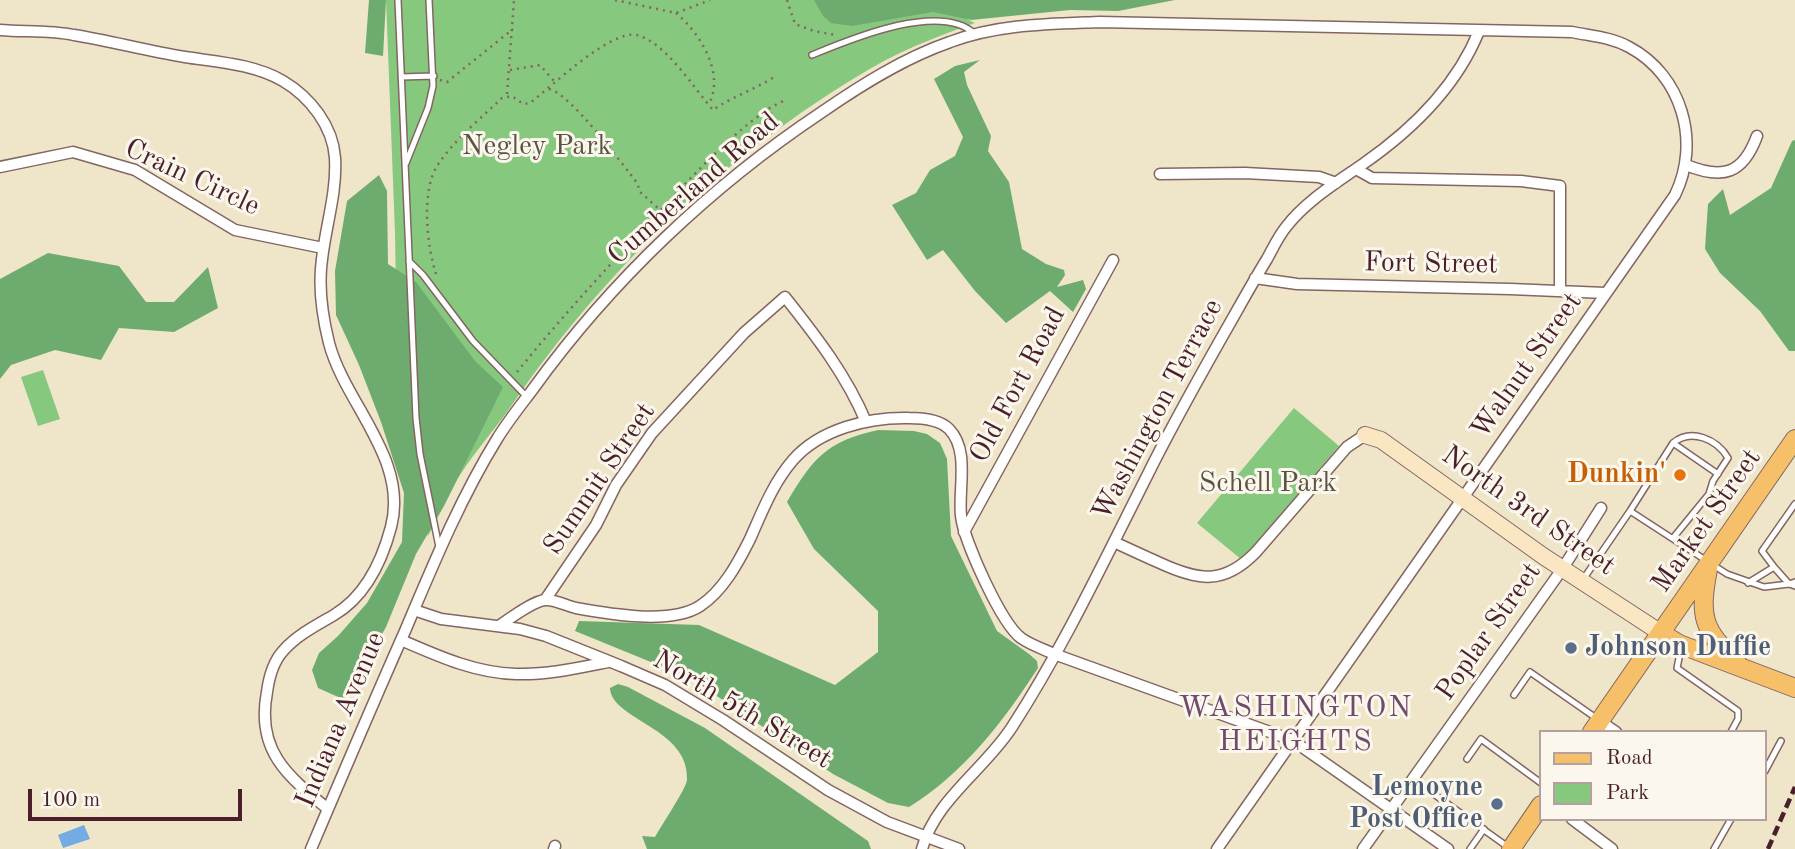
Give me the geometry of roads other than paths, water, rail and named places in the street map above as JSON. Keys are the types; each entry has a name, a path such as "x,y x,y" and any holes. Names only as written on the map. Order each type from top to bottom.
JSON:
{"main road":[{"name":"Market Street","path":"1596,726 1795,439"},
{"path":"1709,563 1703,604 1706,623 1719,645 1744,668"},
{"path":"1661,633 1682,645 1795,688"},
{"path":"1511,849 1540,806"}],"street":[{"name":"Cumberland Road","path":"414,610 468,490 498,437 558,354 630,272 733,178 797,128 869,81 948,42 976,34 1043,24 1100,22 1572,32 1620,43"},
{"path":"0,30 73,34 265,72 282,80 312,105 324,121 334,151 335,182 323,248 321,308 331,351 339,371 385,458 394,506 392,525 382,557 365,586 337,613 309,629 283,651 274,664 269,680 264,717 266,738 270,747 284,770 328,809"},
{"name":"Washington Terrace","path":"924,843 940,811 1005,739 1054,654 1185,405 1284,229 1315,198 1388,147 1436,101 1464,62 1479,31"},
{"name":"Walnut Street","path":"1217,849 1675,195 1686,165 1686,128 1670,85 1646,58 1620,43"},
{"path":"1686,165 1712,173 1732,171 1746,159 1757,136"},
{"name":"Crain Circle","path":"0,167 73,152 135,170 235,230 323,248"},
{"path":"1356,169 1372,178 1521,181 1560,186 1560,290"},
{"path":"1160,174 1245,173 1319,177 1336,183"},
{"name":"Old Fort Road","path":"964,532 1113,260"},
{"name":"Fort Street","path":"1255,278 1297,284 1605,293"},
{"name":"Summit Street","path":"545,600 596,525 617,485 652,433 744,333 785,297 855,395 866,422"},
{"path":"499,626 512,616 545,600 611,614 656,616 692,611 713,595 731,573 767,501 793,460 815,442 832,433 866,422 924,418 947,427 957,445 961,460 960,506 964,532 1000,609 1014,632 1034,646 1054,654 1292,740 1448,849"},
{"path":"1114,542 1184,574 1215,577 1229,573 1244,565 1346,447 1365,436"},
{"name":"North 3rd Street","path":"1365,436 1381,440 1661,633"},
{"name":"Poplar Street","path":"1363,849 1563,568 1601,508"},
{"name":"Indiana Avenue","path":"311,849 414,610"},
{"name":"North 5th Street","path":"414,610 441,619 520,629 546,636 665,685 828,790 924,843 959,849"},
{"path":"401,640 462,665 514,674 534,674 611,662"},
{"path":"1575,821 1612,849"}],"lane":[{"path":"398,0 416,418 420,454 440,550"},
{"path":"404,170 428,108 434,77 429,0"},
{"path":"812,55 872,33 928,20 961,24 976,34"},
{"path":"401,77 434,77"},
{"path":"409,261 423,275 472,341 527,397"},
{"path":"1582,581 1672,443 1691,435 1702,436 1726,453 1728,458 1713,481 1709,494 1674,538"},
{"path":"1672,443 1718,474"},
{"path":"1793,584 1774,567 1762,551 1795,504"},
{"path":"1630,511 1727,574 1764,587 1793,584"},
{"path":"1748,583 1774,567"},
{"path":"1682,645 1677,668 1738,711 1738,719 1732,730"},
{"path":"1514,695 1531,672 1596,726"},
{"path":"1467,759 1481,739 1540,782"},
{"path":"1767,767 1781,741"},
{"path":"1431,792 1511,849"},
{"path":"1714,849 1730,821"},
{"path":"1469,849 1484,830"}],"water":[{"path":"84,825 90,839 63,848 58,835"}],"railway":[{"path":"1768,849 1795,787"}],"place":[{"name":"Dunkin'","path":"1680,475"},
{"name":"Johnson Duffie","path":"1571,648"},
{"name":"Lemoyne Post Office","path":"1497,804"}],"district":[{"name":"WASHINGTON HEIGHTS","path":"1296,725"}],"park label":[{"name":"Negley Park","path":"537,147"},
{"name":"Schell Park","path":"1268,484"}]}
